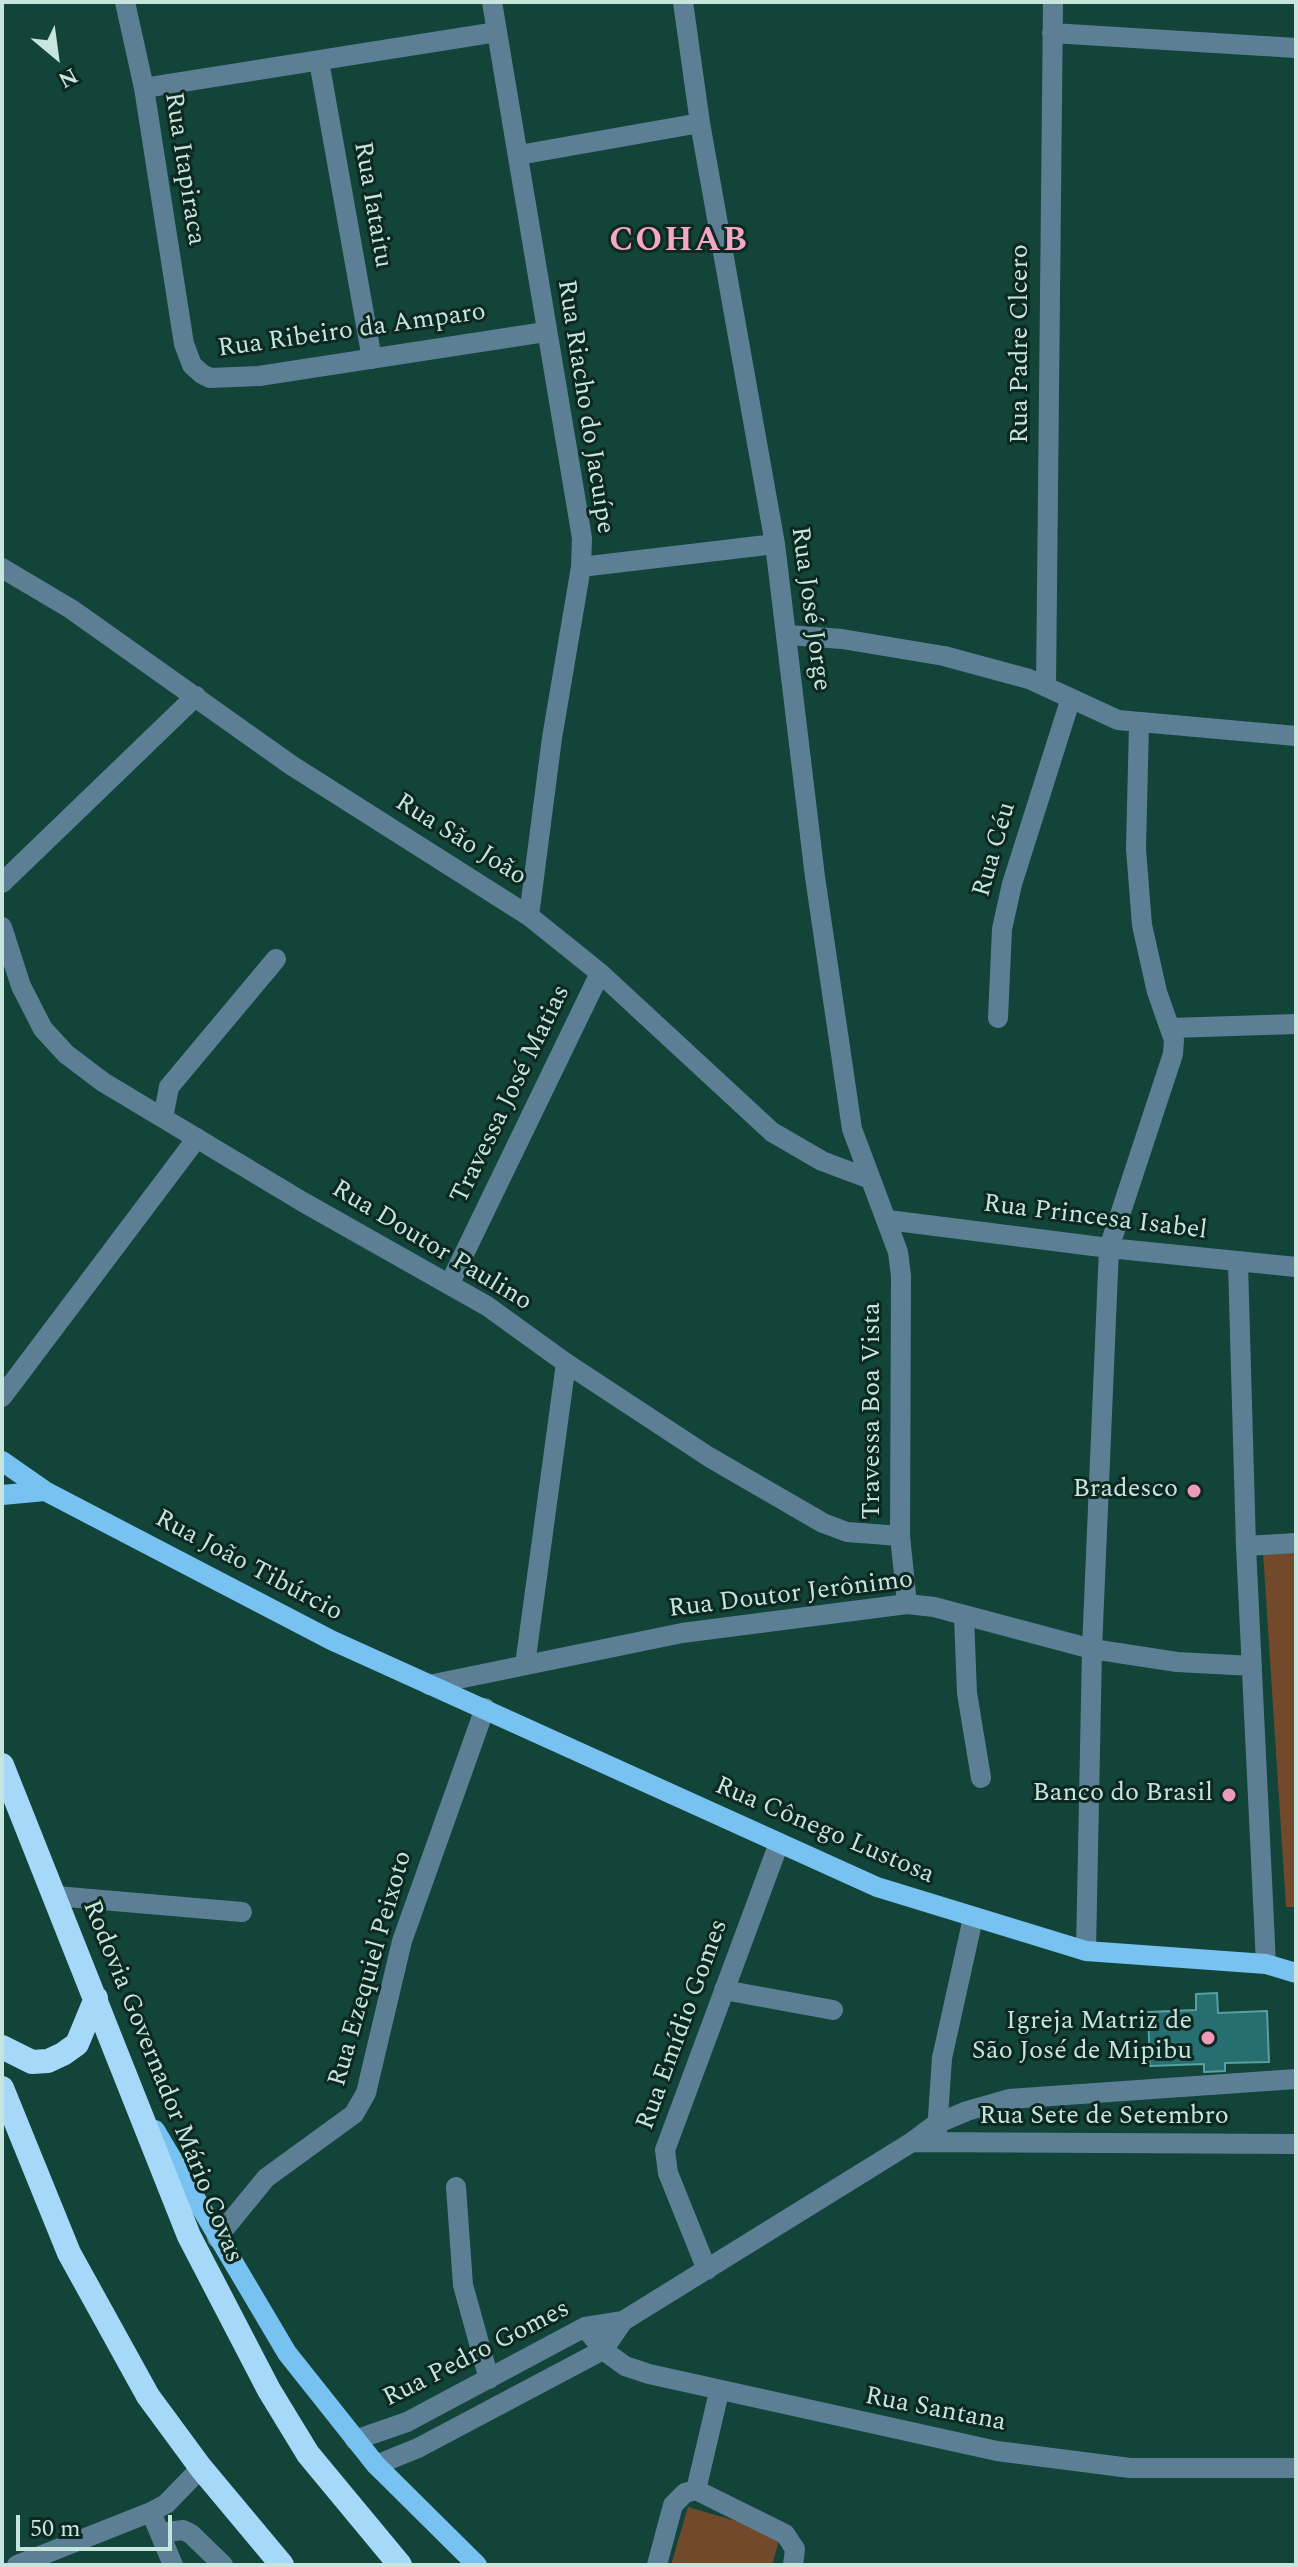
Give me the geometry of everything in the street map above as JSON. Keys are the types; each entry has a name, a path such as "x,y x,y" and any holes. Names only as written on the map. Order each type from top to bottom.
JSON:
{"highway":[{"name":"Rodovia Governador Mário Covas","path":"2,1765 189,2236 269,2390 308,2454 400,2565"},
{"path":"2,2047 32,2062 48,2061 63,2054 77,2044 96,1998"},
{"path":"2,2088 69,2253 148,2396 201,2468 282,2565"}],"main road":[{"name":"Rua João Tibúrcio","path":"2,1461 45,1491 331,1640 429,1685"},
{"path":"2,1495 45,1491"},
{"name":"Rua Cônego Lustosa","path":"429,1685 485,1708 618,1773 877,1887 1086,1951 1266,1964 1296,1973"},
{"path":"132,2089 287,2353 376,2465 477,2565"}],"street":[{"name":"Rua Itapiraca","path":"125,2 144,88 184,344"},
{"name":"Rua Riacho do Jacuípe","path":"492,2 545,332 579,506 581,567 552,738 529,916"},
{"name":"Rua José Jorge","path":"683,2 700,123 775,544 815,877 852,1129 888,1220"},
{"name":"Rua Padre Clcero","path":"1046,687 1053,2"},
{"path":"144,88 497,32"},
{"path":"1052,33 1296,48"},
{"name":"Rua Iataitu","path":"319,61 372,359"},
{"path":"519,155 700,123"},
{"name":"Rua Ribeiro da Amparo","path":"184,344 192,365 210,378 259,376 545,332"},
{"path":"581,567 775,544"},
{"name":"Rua São João","path":"2,568 71,609 291,765 529,916 600,973 772,1132 822,1161 870,1179"},
{"path":"788,635 923,650 1046,687 1070,701 1118,720 1296,736"},
{"path":"2,883 196,696"},
{"name":"Rua Céu","path":"998,1018 1002,929 1019,852 1070,701"},
{"path":"1086,1951 1092,1649 1109,1248 1173,1054 1171,1028 1157,992 1142,925 1136,849 1139,724"},
{"name":"Rua Doutor Paulino","path":"2,927 21,986 43,1029 66,1054 103,1082 303,1202 450,1283 709,1457 823,1523 847,1532 900,1536"},
{"path":"163,1118 169,1087 276,959"},
{"name":"Travessa José Matias","path":"450,1283 600,973"},
{"path":"1171,1028 1296,1024"},
{"path":"2,1397 197,1138"},
{"name":"Rua Princesa Isabel","path":"888,1220 1238,1263 1296,1267"},
{"name":"Travessa Boa Vista","path":"888,1220 901,1276 900,1536 907,1604"},
{"path":"1238,1263 1246,1546 1266,1964"},
{"path":"525,1665 566,1363"},
{"path":"1246,1546 1296,1543"},
{"name":"Rua Doutor Jerônimo","path":"429,1685 682,1633 907,1604 1092,1649 1177,1662 1252,1666"},
{"path":"964,1617 967,1693 981,1778"},
{"name":"Rua Ezequiel Peixoto","path":"217,2238 266,2178 354,2114 366,2093 402,1941 485,1708"},
{"name":"Rua Emídio Gomes","path":"707,2270 668,2173 665,2150 779,1843"},
{"path":"56,1896 242,1912"},
{"path":"973,1918 942,2058 938,2134 1009,2099 1296,2079"},
{"path":"724,1990 833,2010"},
{"name":"Rua Sete de Setembro","path":"623,2321 912,2142 938,2134 1296,2144"},
{"path":"456,2187 463,2285 489,2379"},
{"name":"Rua Pedro Gomes","path":"355,2440 407,2422 585,2327 623,2321"},
{"name":"Rua Pedro Gomes","path":"376,2465 418,2448 603,2350 623,2321"},
{"name":"Rua Santana","path":"585,2327 603,2350 625,2366 719,2392 1026,2455 1130,2468 1296,2468"},
{"path":"696,2490 719,2392"},
{"path":"17,2565 151,2512 166,2504 201,2468"},
{"path":"657,2565 673,2505 685,2493 696,2490 785,2534 795,2549 793,2565"},
{"path":"151,2512 173,2565"},
{"path":"160,2533 183,2530 191,2534 223,2565"}],"shaded area":[{"path":"1263,1552 1296,1552 1296,1907 1286,1907"},
{"path":"688,2507 781,2534 772,2565 671,2565"}],"building":[{"name":"Igreja Matriz de São José de Mipibu","path":"1217,1993 1218,2013 1267,2011 1269,2062 1225,2063 1225,2071 1204,2072 1204,2064 1150,2066 1148,2012 1196,2010 1196,1994"}],"place":[{"name":"Bradesco","path":"1194,1491"},
{"name":"Banco do Brasil","path":"1229,1795"},
{"name":"Igreja Matriz de São José de Mipibu","path":"1208,2038"}],"district":[{"name":"COHAB","path":"679,243"}]}
